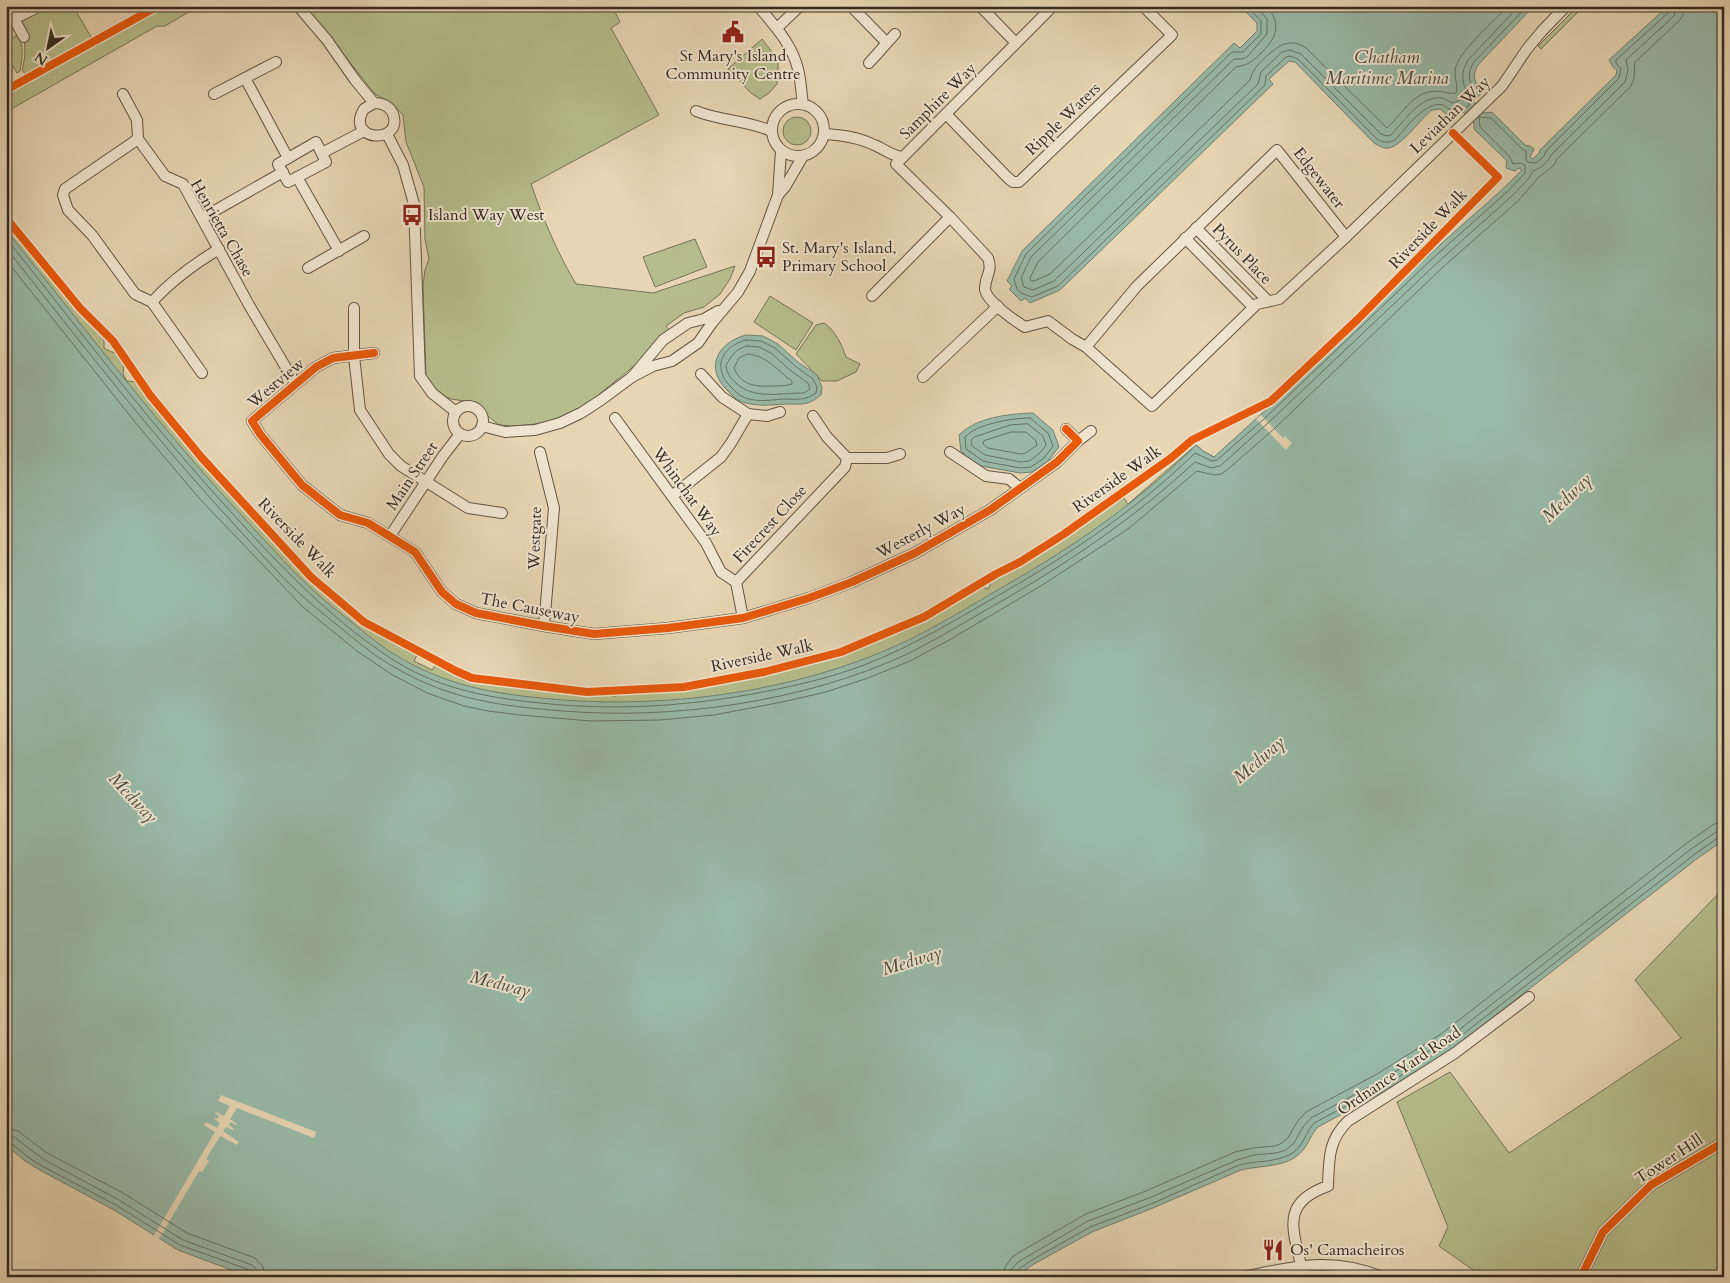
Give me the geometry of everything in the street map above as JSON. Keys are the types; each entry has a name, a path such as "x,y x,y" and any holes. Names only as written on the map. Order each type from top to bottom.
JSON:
{"street":[{"path":"14,19 40,6"},
{"path":"298,6 327,40 374,103"},
{"path":"758,6 790,47 798,69 803,104"},
{"path":"777,28 800,6"},
{"path":"851,6 886,42"},
{"path":"980,6 1016,43"},
{"name":"Samphire Way","path":"824,134 852,136 876,145 894,156 903,157 1053,6"},
{"name":"Ripple Waters","path":"946,114 1008,178 1013,182 1018,182 1025,178 1083,118 1172,35 1143,6"},
{"name":"Leviathan Way","path":"1346,237 1502,86 1542,30 1566,6"},
{"path":"6,7 24,37"},
{"path":"868,64 895,34"},
{"path":"214,94 276,62"},
{"path":"245,78 288,158"},
{"name":"Henrietta Chase","path":"123,94 137,120 138,139 164,176 183,184 295,383"},
{"path":"374,103 386,105 394,115 393,126 387,134 377,137 364,131 360,120 364,109 374,103"},
{"path":"803,104 817,112 822,118 824,134 822,142 817,148 811,154 803,156 788,155 781,151 776,145 771,131 775,116 780,110 787,106 803,104"},
{"path":"696,112 759,125 771,131"},
{"path":"322,153 364,131"},
{"path":"387,134 403,165 414,204 420,376 432,393 456,412"},
{"path":"138,139 65,189 62,195 68,210 92,236 135,294 152,302 202,373"},
{"path":"316,142 326,162 288,182 278,164 288,158 316,142"},
{"name":"Edgewater","path":"1086,347 1137,286 1277,150 1346,237"},
{"path":"482,426 505,432 535,430 560,423 581,414 632,377 653,366 672,361 694,346 718,318 747,278 778,195 781,151"},
{"path":"778,195 785,187 803,156"},
{"path":"903,157 896,164 950,217 988,258 991,266 986,290 987,294 998,306 1025,327 1048,320 1086,347 1152,406 1256,304 1279,298 1346,237"},
{"path":"202,218 283,172"},
{"path":"297,177 339,250"},
{"path":"872,296 950,217"},
{"name":"Pyrus Place","path":"1196,228 1268,301"},
{"path":"308,268 364,236"},
{"name":"Pyrus Place","path":"1185,238 1253,307"},
{"path":"152,302 165,287 219,249"},
{"path":"923,377 998,306"},
{"path":"632,377 664,340 688,323 706,318 726,307"},
{"path":"354,308 354,356 360,410 389,454 401,466 468,508 502,513"},
{"name":"Westview","path":"252,421 316,367 333,358 374,353"},
{"path":"701,374 722,397 748,414 764,416 780,412"},
{"path":"465,407 476,409 482,417 480,430 473,436 460,434 453,421 456,412 465,407"},
{"path":"672,496 721,457 732,443 748,414"},
{"path":"813,416 828,437 847,458 887,458 900,454"},
{"name":"Whinchat Way","path":"615,418 709,548 720,571 736,582"},
{"name":"The Causeway","path":"252,421 302,485 340,516 368,523 415,552 442,592 456,604 476,613 594,634 668,628 743,618"},
{"path":"1066,429 1078,441"},
{"name":"Westerly Way","path":"743,618 809,598 852,582 906,557 990,510 1057,462 1091,431"},
{"name":"Main Street","path":"390,536 460,434"},
{"name":"Westgate","path":"540,452 554,508 544,626"},
{"path":"950,452 986,476 1009,479 1020,488"},
{"name":"Firecrest Close","path":"743,618 736,582 844,467 847,458"},
{"name":"Ordnance Yard Road","path":"1301,1265 1294,1231 1294,1214 1303,1200 1316,1191 1328,1186 1330,1154 1338,1130 1348,1121 1455,1053 1529,997"},
{"name":"Tower Hill","path":"1581,1277 1603,1232 1644,1191 1724,1142"},
{"path":"1243,1277 1301,1265 1320,1264 1338,1265 1382,1277"}],"green space":[{"path":"39,6 73,6 94,42 158,6 199,6 165,26 157,26 6,112 6,93 80,50 78,48 27,76 22,70 25,46 20,23 41,10"},
{"path":"305,6 612,6 620,22 611,28 659,115 531,184 557,248 576,284 653,293 735,266 730,279 720,294 704,307 684,313 666,326 670,331 656,340 640,361 580,410 545,423 515,426 499,425 472,402 451,399 441,395 426,376 423,286 425,270 429,259 425,239 424,187 406,142 403,115 393,104 375,94"},
{"path":"1578,6 1584,6 1541,49 1538,46"},
{"path":"17,35 21,43 22,62 20,71 17,73 6,55 6,42"},
{"path":"762,39 778,60 778,74 777,84 760,99 751,93 728,69"},
{"path":"797,117 807,121 811,131 807,141 797,145 787,141 783,131 787,121"},
{"path":"6,221 85,318 104,338 104,348 124,359 123,374 127,381 137,382 215,478 304,574 366,626 418,653 414,661 432,670 437,663 463,680 578,694 610,693 612,696 616,696 620,691 678,690 761,677 805,666 844,654 906,630 933,616 980,586 988,589 991,580 1026,562 1124,498 1128,504 1196,445 1214,457 845,711 440,714 6,295"},
{"path":"695,239 707,267 655,287 643,257"},
{"path":"770,296 813,323 796,350 754,322"},
{"path":"824,323 838,338 846,357 860,364 856,372 837,381 822,381 796,354 816,325"},
{"path":"1724,888 1724,1277 1483,1277 1439,1246 1448,1227 1397,1102 1450,1072 1509,1153 1681,1038 1635,980"},
{"path":"1323,1272 1339,1277 1299,1277"}],"water":[{"path":"1240,6 1534,6 1478,65 1474,76 1483,92 1473,101 1484,113 1492,112 1525,145 1534,149 1530,157 1533,159 1616,75 1617,70 1609,60 1668,6 1724,6 1724,840 1698,858 1452,1049 1386,1090 1318,1127 1297,1156 1283,1163 1241,1170 1092,1232 1034,1264 1024,1271 1020,1277 250,1277 178,1250 114,1210 38,1169 6,1145 6,230 158,419 254,529 291,569 320,596 371,638 402,659 460,684 500,693 541,698 605,702 648,701 735,693 820,674 900,644 955,615 1058,554 1130,503 1196,445 1214,457 1522,170 1519,168 1515,171 1506,168 1507,161 1474,129 1474,123 1462,111 1453,120 1440,109 1432,110 1400,142 1389,148 1380,146 1374,143 1295,62 1289,61 1269,79 1273,84 1060,290 1030,303 1025,298 1021,301 1009,289 1012,286 1007,281 1022,251 1234,43 1240,48 1257,31 1257,23"},
{"path":"746,335 763,336 778,344 798,362 817,375 822,387 821,395 808,403 801,404 757,405 735,398 721,382 717,374 717,357 728,344"},
{"path":"1033,413 1053,430 1059,447 1048,461 1032,472 1020,473 981,466 961,451 959,435 975,424 984,420 1013,414"}],"pier":[{"path":"1261,415 1283,438 1285,436 1292,443 1286,450 1256,419"},
{"path":"221,1095 316,1132 314,1138 237,1108 230,1119 237,1124 230,1122 229,1125 234,1129 226,1127 223,1131 239,1142 237,1145 220,1136 206,1159 209,1161 202,1172 199,1171 159,1239 156,1239 153,1237 215,1132 204,1125 206,1122 217,1128 220,1123 213,1118 217,1119 219,1116 215,1113 224,1116 230,1106 218,1101"}],"cycle path":[{"path":"6,90 158,6"},
{"name":"Riverside Walk","path":"6,218 80,308 113,341 150,395 202,458 311,577 364,622 472,678 587,692 684,687 764,672 841,652 924,617 996,574 1020,562 1064,534 1171,458 1192,440 1271,401 1357,320 1498,177 1453,133"},
{"path":"374,353 333,358 316,367 252,421 260,434 302,485 340,515 368,523 415,552 442,592 456,604 476,613 594,634 668,628 743,618 809,598 852,582 915,553 990,510 1057,462 1078,441 1066,429"},
{"path":"1581,1277 1603,1232 1651,1185 1724,1142"}],"place":[{"name":"St Mary's Island Community Centre","path":"733,32"},
{"name":"Island Way West","path":"412,215"},
{"name":"St. Mary's Island, Primary School","path":"766,257"},
{"name":"Os' Camacheiros","path":"1273,1250"}],"water label":[{"name":"Chatham Maritime Marina","path":"1387,67"},
{"name":"Medway","path":"1567,498"},
{"name":"Medway","path":"1259,760"},
{"name":"Medway","path":"133,798"},
{"name":"Medway","path":"912,961"},
{"name":"Medway","path":"500,984"}]}
